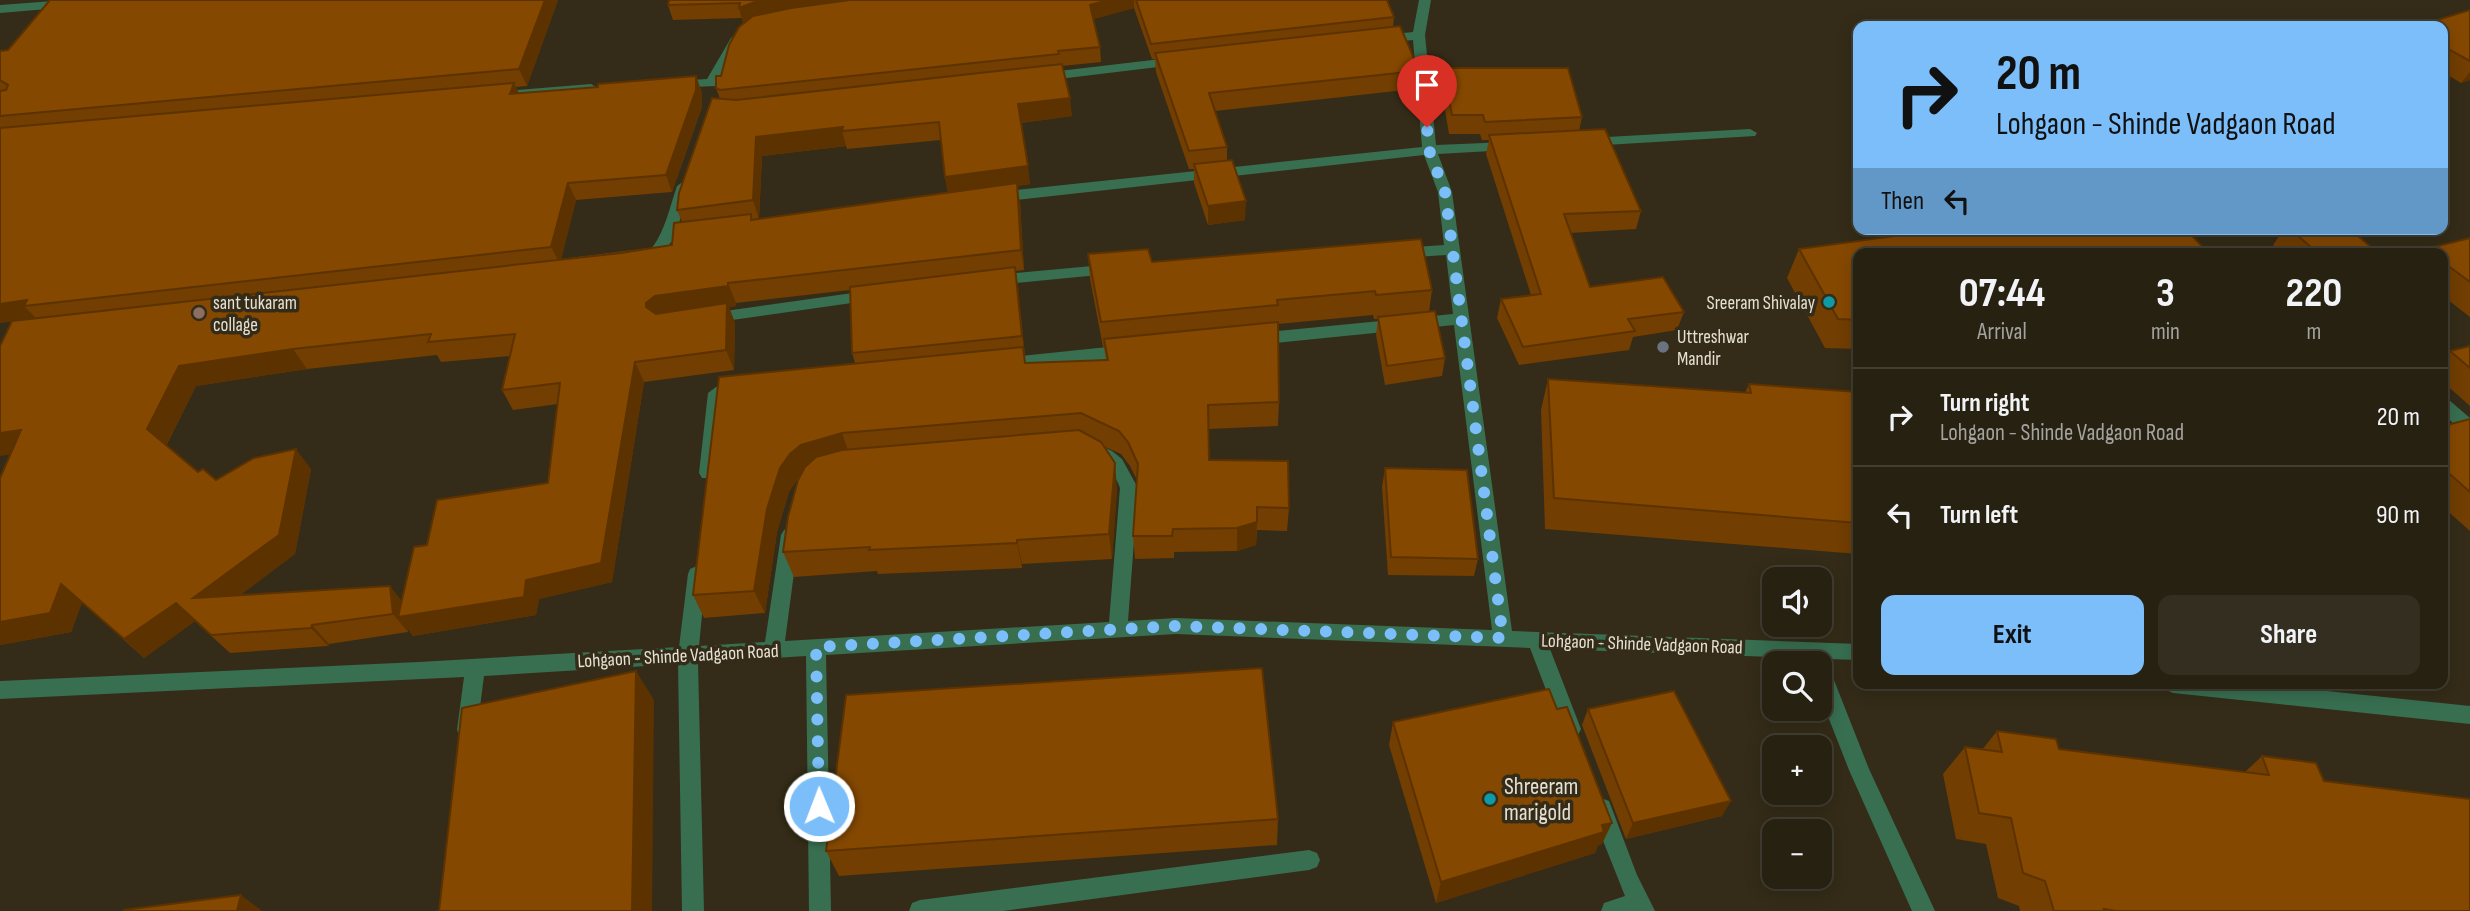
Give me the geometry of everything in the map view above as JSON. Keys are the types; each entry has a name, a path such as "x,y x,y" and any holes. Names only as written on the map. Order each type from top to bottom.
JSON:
{"street":[{"path":"1424,0 1419,35 1429,150 1445,192 1503,638"},
{"path":"0,9 82,3"},
{"path":"659,85 711,89 742,30 750,27"},
{"path":"1366,41 1419,35"},
{"path":"1030,78 1193,60"},
{"path":"490,97 607,88"},
{"path":"1569,143 1750,133"},
{"path":"977,200 1429,150 1527,145"},
{"path":"630,265 644,262 656,255 666,238 689,173"},
{"path":"666,238 706,234"},
{"path":"1385,254 1453,250"},
{"path":"979,282 1128,267"},
{"path":"689,322 884,293"},
{"path":"1245,340 1462,319"},
{"path":"988,366 1137,351"},
{"path":"706,490 716,393 757,389"},
{"path":"2448,408 2470,428"},
{"path":"1070,447 1084,446 1108,455 1124,472 1129,488 1118,630"},
{"path":"774,650 792,521"},
{"path":"693,911 688,655 698,559"},
{"name":"Lohgaon - Shinde Vadgaon Road","path":"0,690 475,667 1176,626 1537,639 1762,657"},
{"path":"1537,639 1580,754"},
{"path":"816,647 820,911"},
{"name":"Lohgaon - Shinde Vadgaon Road","path":"1832,658 1853,653"},
{"path":"465,748 475,667"},
{"path":"2221,689 2470,715"},
{"path":"1832,700 1859,770 1924,911"},
{"path":"1595,792 1628,880 1642,907 1612,911"},
{"path":"920,911 1309,860"}],"building":[{"path":"50,0 545,0 519,69 0,116 0,91 6,90 8,85 0,80 0,51 8,50"},
{"path":"669,0 760,0 739,8 740,3 668,5"},
{"path":"850,0 1108,0 1090,5 1100,47 1058,51 1059,54 720,90 716,88 716,76 721,76 729,45 739,27 753,16"},
{"path":"1136,0 1387,0 1394,17 1151,44"},
{"path":"2470,10 2470,61 2448,49 2448,21 2434,21"},
{"path":"1400,26 1417,71 1209,93 1227,147 1189,151 1155,53"},
{"path":"1062,64 1070,98 1018,104 1028,166 945,177 939,122 842,131 843,127 756,137 753,200 677,210 679,193 712,98 736,100"},
{"path":"1443,68 1568,68 1582,117 1485,122 1483,115 1452,115"},
{"path":"696,76 696,90 666,175 568,183 551,247 24,306 27,300 0,304 0,128 514,83 510,94"},
{"path":"1605,129 1641,211 1564,214 1590,287 1663,277 1684,312 1628,319 1635,331 1523,347 1501,299 1541,294 1489,135"},
{"path":"1232,160 1246,201 1208,206 1194,164"},
{"path":"1017,183 1021,250 728,283 728,286 655,296 646,303 646,307 656,314 727,303 726,350 635,362 601,563 526,580 524,597 398,617 414,547 427,545 437,500 548,483 560,383 502,390 515,334 428,342 431,334 293,349 179,366 147,429 198,472 203,469 216,480 254,458 296,449 279,535 193,598 390,586 393,614 312,625 311,628 211,635 176,603 124,639 61,584 50,613 0,622 0,478 21,430 0,433 0,346 12,321 621,253 672,245 674,223 751,214 751,220"},
{"path":"2192,235 2203,248 1853,248 1853,320 1838,319 1799,249 1895,236"},
{"path":"2297,235 2357,235 2372,248 2312,248"},
{"path":"2470,238 2470,282 2448,266 2448,248 2430,248"},
{"path":"1421,239 1432,290 1376,295 1375,291 1277,300 1278,305 1101,322 1088,254 1148,249 1152,262"},
{"path":"1015,267 1022,336 852,353 850,287"},
{"path":"1435,311 1445,358 1387,366 1378,317"},
{"path":"1278,322 1279,402 1208,405 1209,460 1288,461 1289,508 1257,507 1257,522 1237,528 1173,529 1172,536 1133,536 1138,464 1128,442 1119,431 1081,413 842,433 801,445 780,468 767,509 754,591 693,595 719,377 1023,347 1025,363 1108,360 1104,339"},
{"path":"2470,346 2470,368 2450,351"},
{"path":"1548,379 1751,393 1749,384 1853,392 1853,523 1554,498"},
{"path":"2470,419 2470,492 2448,472 2448,425"},
{"path":"1079,430 1101,442 1115,463 1109,534 1017,540 1017,543 783,552 788,517 798,480 805,467 816,457 842,450"},
{"path":"1385,468 1467,470 1478,559 1391,557"},
{"path":"1262,668 1278,819 826,851 846,695"},
{"path":"636,671 632,911 439,911 462,708"},
{"name":"Shreeram marigold","path":"1549,689 1557,709 1567,707 1612,823 1602,825 1604,832 1441,882 1393,722"},
{"path":"1674,691 1731,801 1633,823 1588,709"},
{"path":"1997,731 2056,739 2059,749 2269,775 2262,756 2316,763 2324,781 2470,799 2470,911 2054,911 2045,881 2023,873 2011,818 1979,813 1965,747 2002,752"},
{"path":"241,895 237,911 124,911 124,910"}],"place":[{"name":"Sreeram Shivalay","path":"1829,302"},
{"name":"sant tukaram collage","path":"199,313"},
{"name":"Uttreshwar Mandir","path":"1663,347"},
{"name":"Shreeram marigold","path":"1490,799"}],"route":[{"path":"819,806 816,647 1176,626 1503,638 1445,192 1429,150 1427,127"}]}
